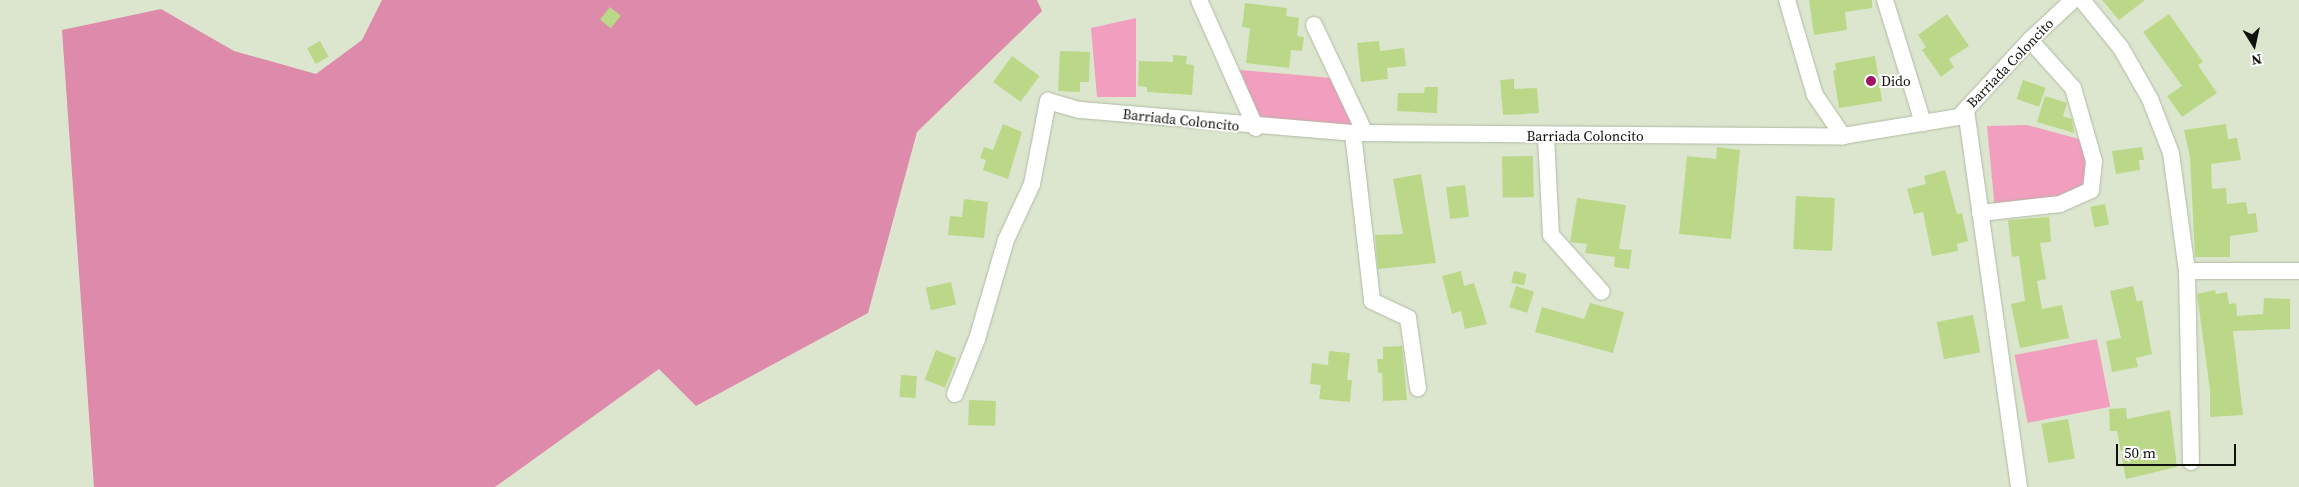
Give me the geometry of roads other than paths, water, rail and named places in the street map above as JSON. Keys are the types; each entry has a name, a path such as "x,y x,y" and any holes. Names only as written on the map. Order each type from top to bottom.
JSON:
{"street":[{"path":"1199,0 1256,128"},
{"path":"1787,0 1815,95 1843,136"},
{"path":"1885,0 1923,123"},
{"name":"Barriada Coloncito","path":"955,394 977,339 1006,240 1032,184 1048,102 1080,110 1256,128 1359,133 1546,136 1843,136 1959,117 2030,40 2073,0"},
{"path":"2082,0 2121,48 2150,99 2171,153 2187,271 2191,462"},
{"path":"1314,25 1359,133 1372,301 1408,318 1418,388"},
{"path":"1980,213 2060,204 2090,190 2094,162 2073,88 2030,40"},
{"path":"1966,110 2019,487"},
{"path":"1546,136 1551,235 1602,292"},
{"path":"2187,271 2299,271"}],"place":[{"name":"Dido","path":"1871,81"}]}
